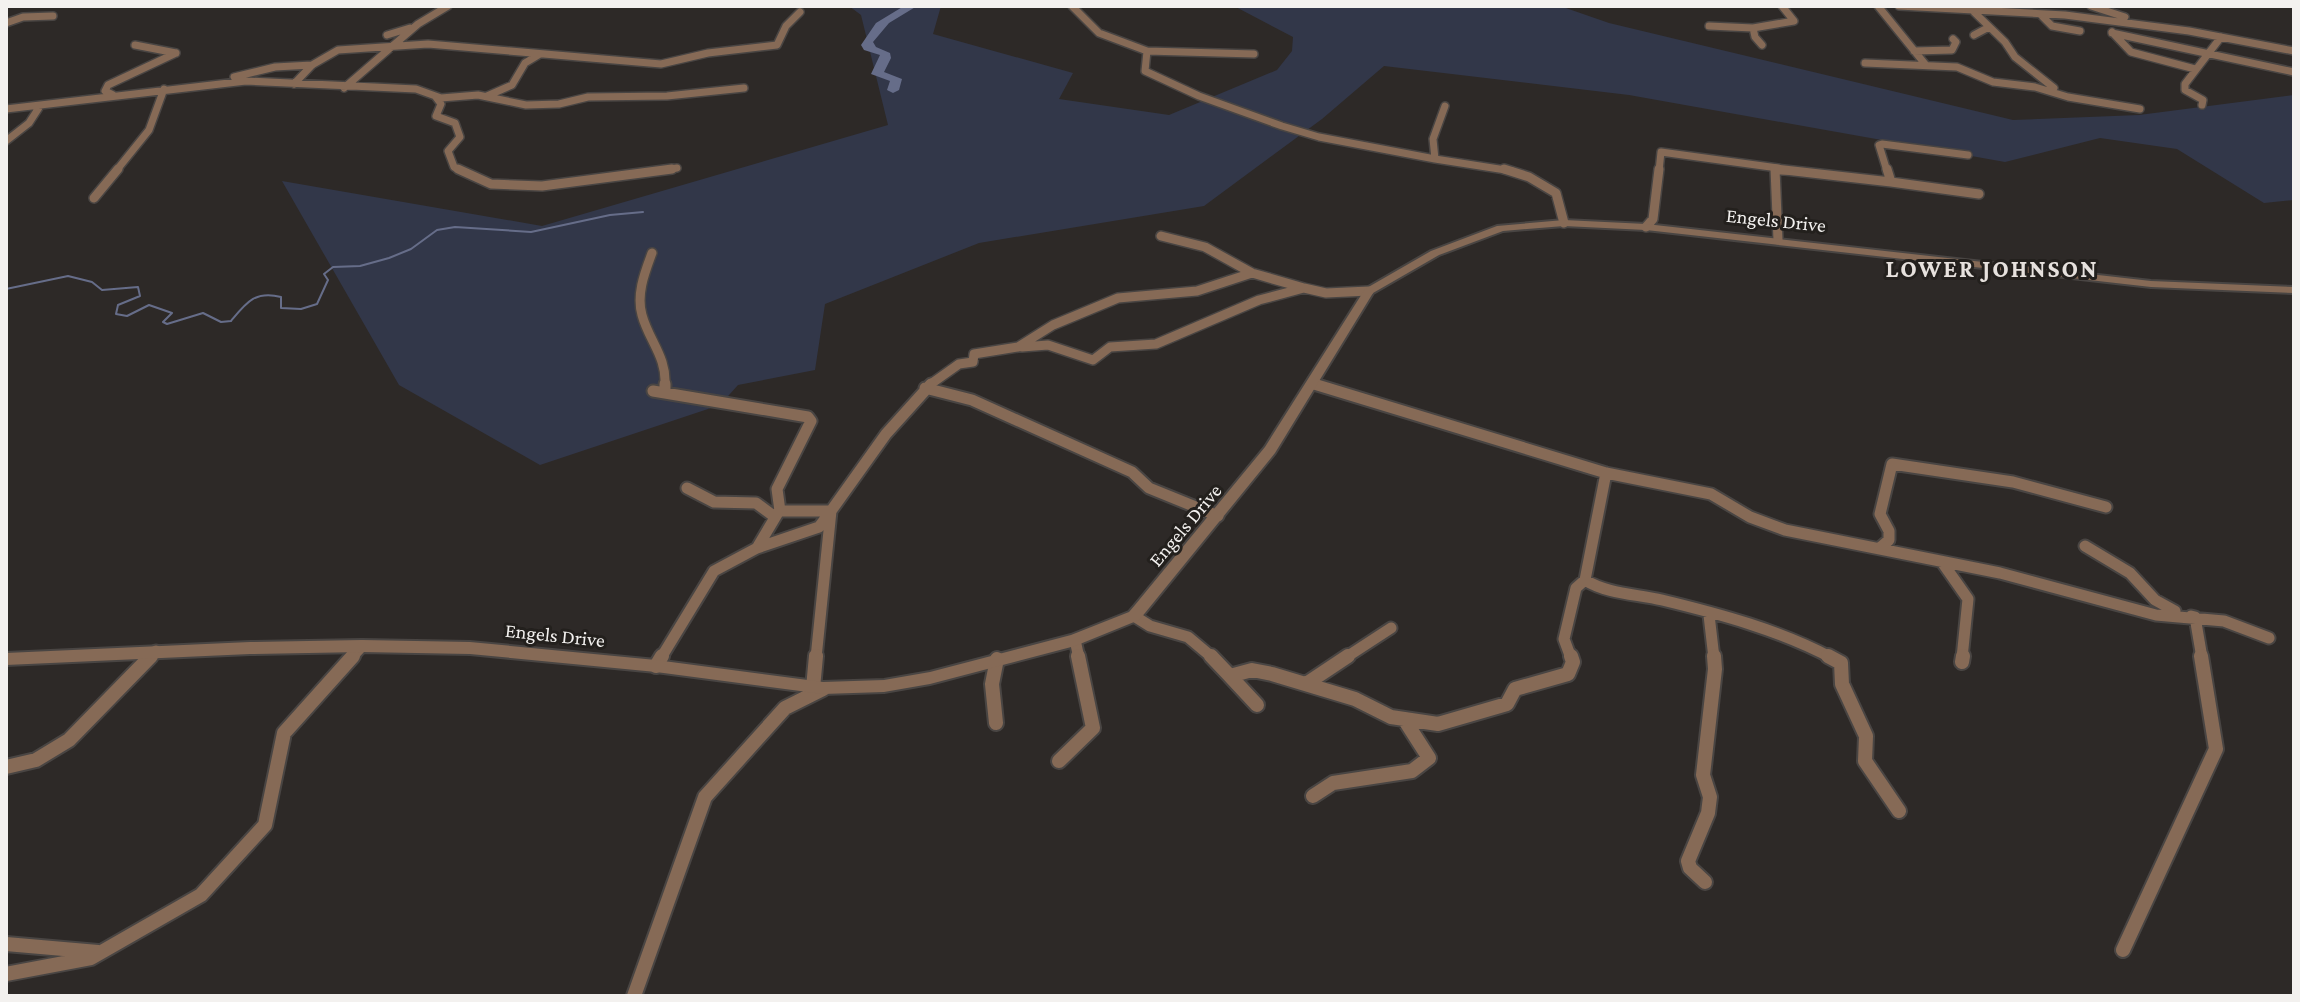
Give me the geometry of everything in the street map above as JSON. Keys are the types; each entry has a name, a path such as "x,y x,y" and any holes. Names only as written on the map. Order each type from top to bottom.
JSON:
{"street":[{"path":"344,88 414,27 448,6"},
{"path":"1072,6 1102,36 1134,42 1147,51 1254,54"},
{"path":"1709,26 1753,28 1793,22 1782,6"},
{"path":"1878,6 1925,64"},
{"path":"1901,6 2109,20 2294,51"},
{"path":"2091,6 2143,24"},
{"path":"1973,11 2037,77 2068,97"},
{"path":"294,84 312,65 338,50 428,44 661,64 708,53 777,45 786,26 800,12"},
{"path":"2039,13 2052,26 2080,31"},
{"path":"6,23 23,17 53,16"},
{"path":"2109,20 2112,33 2131,52 2195,69"},
{"path":"387,35 414,27"},
{"path":"1974,35 1989,27"},
{"path":"1753,28 1755,37 1762,45"},
{"path":"2112,33 2157,41 2256,68 2294,72"},
{"path":"2202,105 2201,98 2185,90 2185,84 2221,37"},
{"path":"1914,51 1952,50 1956,42 1953,39"},
{"path":"113,95 105,91 108,85 176,53 135,45"},
{"path":"1147,51 1145,71 1252,116 1319,137 1532,176 1556,193 1564,223"},
{"path":"486,96 512,85 525,63 540,54"},
{"path":"1865,63 1957,67 1993,82 2035,87 2068,97 2140,109"},
{"path":"203,86 275,67 312,65"},
{"path":"6,109 246,81 416,89 435,96 486,96 526,105 559,104 588,97 667,96 744,88"},
{"path":"94,198 149,130 164,89"},
{"path":"435,96 441,104 436,116 455,123 460,137 448,151 454,167 482,182 542,186 677,168"},
{"path":"6,141 29,123 40,106"},
{"path":"1435,159 1433,139 1445,106"},
{"path":"1891,182 1879,145 1968,155"},
{"path":"1646,227 1653,219 1661,152 1979,194"},
{"path":"1778,168 1775,169 1778,240"},
{"name":"Engels Drive","path":"6,659 156,651 362,646 529,652 818,688 884,686 919,680 1075,640 1134,616 1270,450 1369,291 1435,253 1501,228 1564,223 1646,227 2151,284 2294,290"},
{"path":"1161,236 1205,247 1252,273 1304,288 1326,293 1369,291"},
{"path":"652,253 641,282 643,320 667,367 659,392 808,417 811,421 777,489 777,514 757,548"},
{"path":"1018,347 1053,325 1118,298 1197,291 1252,273"},
{"path":"656,666 714,571 757,548 819,527 886,434 925,388 959,364 973,362 974,354 1048,345 1093,360 1110,347 1156,344 1259,300 1304,288"},
{"path":"1312,383 1606,473 1711,494 1750,517 1785,530 1881,547 2048,584 2156,615 2195,617"},
{"path":"925,388 972,400 1132,472 1149,488 1218,516"},
{"path":"1881,547 1889,540 1889,531 1880,514 1892,464 2013,482 2106,507"},
{"path":"1230,676 1252,670 1355,699 1391,717 1438,724 1491,711 1507,704 1515,689 1568,674 1573,662 1564,639 1576,588 1585,580 1606,473"},
{"path":"687,488 714,502 756,503 777,514 831,511"},
{"path":"634,996 705,797 785,708 818,688 831,511"},
{"path":"2085,546 2107,562 2129,572 2161,607 2243,626 2269,638"},
{"path":"1942,562 1968,599 1962,662"},
{"path":"1585,580 1599,590 1635,593 1811,646 1841,663 1842,684 1866,736 1865,761 1899,811"},
{"path":"1705,882 1690,868 1688,861 1708,813 1710,797 1703,775 1715,669 1709,615"},
{"path":"1134,616 1154,629 1184,635 1216,660 1257,705"},
{"path":"2123,950 2216,749 2195,617"},
{"path":"1306,684 1391,628"},
{"path":"1059,761 1093,728 1075,640"},
{"path":"6,974 91,958 201,895 265,825 284,733 362,646"},
{"path":"6,767 36,760 69,740 156,651"},
{"path":"996,723 992,684 997,659"},
{"path":"1313,796 1333,783 1412,771 1429,758 1404,719"},
{"path":"6,944 103,952"}],"shaded area":[{"path":"849,6 941,6 933,34 1073,73 1059,99 1169,115 1277,70 1292,51 1293,37 1234,6 1560,6 1609,23 2013,120 2139,115 2294,95 2294,200 2264,203 2177,149 2100,138 2005,162 1629,95 1384,66 1322,119 1204,206 979,243 825,304 815,370 738,385 720,405 540,465 399,385 282,181 542,226 888,125 861,15"}],"waterway":[{"path":"893,90 896,79 877,74 886,58 885,53 866,45 879,25 912,6"},
{"path":"6,289 68,276 92,282 102,290 138,287 140,296 118,305 116,314 127,316 149,305 172,313 163,322 167,324 203,313 221,322 231,321 252,300 264,295 281,297 281,308 301,309 317,304 328,280 324,274 333,267 360,266 389,258 411,249 437,230 455,227 531,232 610,215 643,212"}],"district":[{"name":"LOWER JOHNSON","path":"1992,269"}]}
